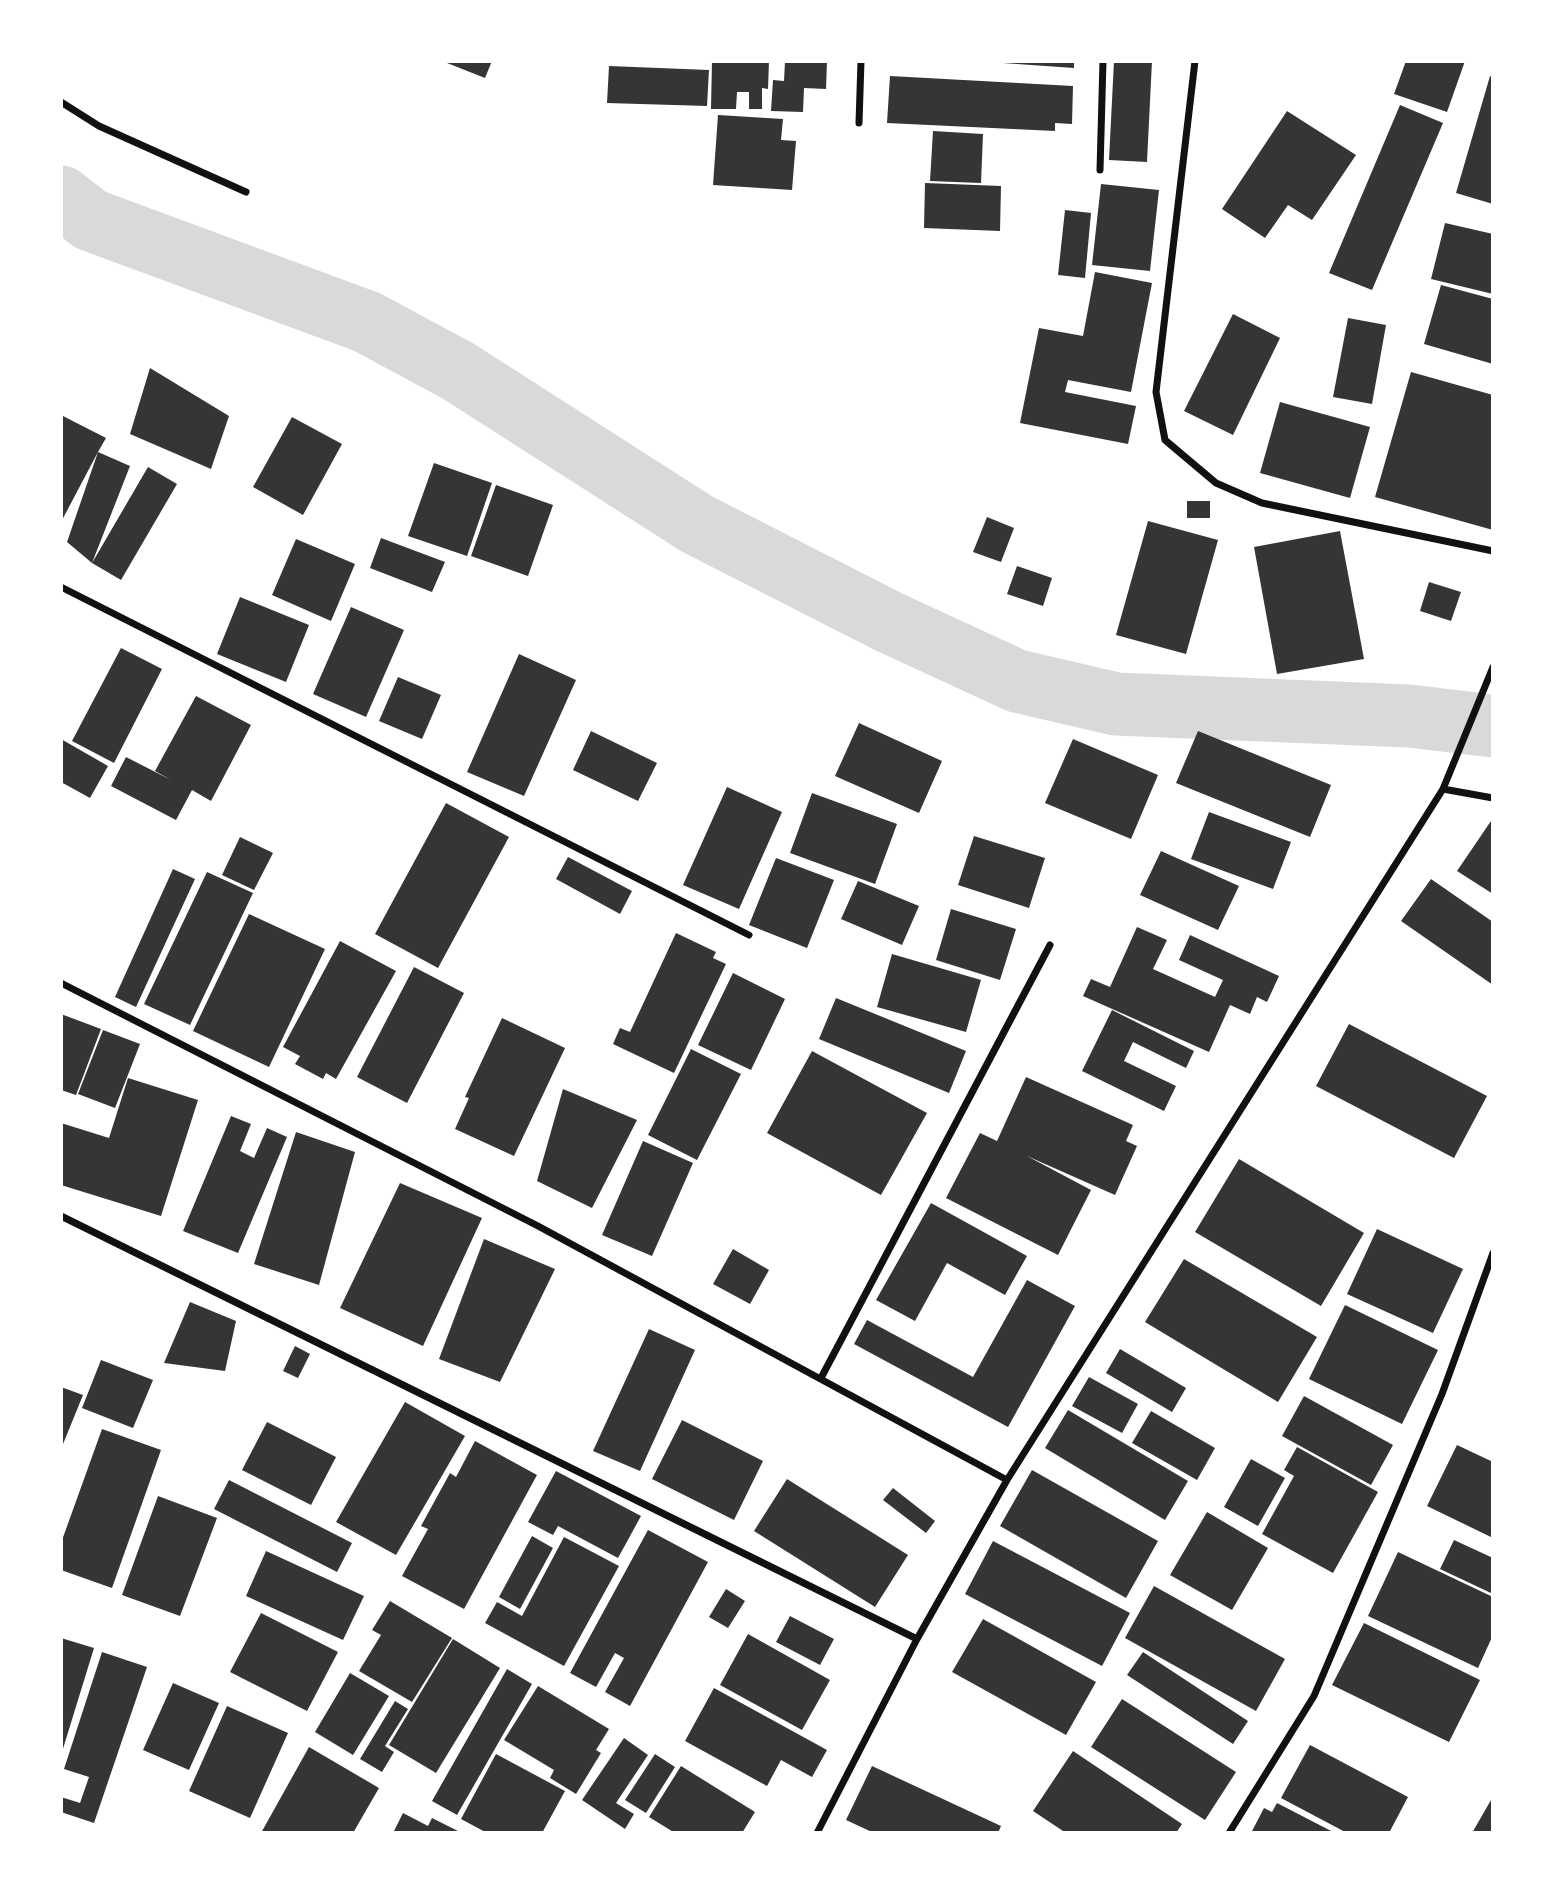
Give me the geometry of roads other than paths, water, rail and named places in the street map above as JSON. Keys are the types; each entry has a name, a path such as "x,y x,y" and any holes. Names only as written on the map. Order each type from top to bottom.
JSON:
{"street":[{"path":"859,123 861,61"},
{"path":"1100,170 1103,61"},
{"path":"1195,61 1156,392 1165,440 1216,483 1262,503 1493,551"},
{"path":"61,102 99,126 246,192"},
{"path":"61,587 749,935"},
{"path":"817,1833 918,1639 1007,1480 1443,789 1457,762 1493,667"},
{"path":"1443,789 1493,798"},
{"path":"821,1378 1050,945"},
{"path":"61,983 526,1220 1007,1480"},
{"path":"61,1216 918,1639"},
{"path":"1228,1833 1314,1696 1442,1394 1493,1253"}],"waterway":[{"path":"61,197 91,220 367,322 458,371 697,524 889,622 1017,681 1116,704 1409,716 1493,726"}]}
